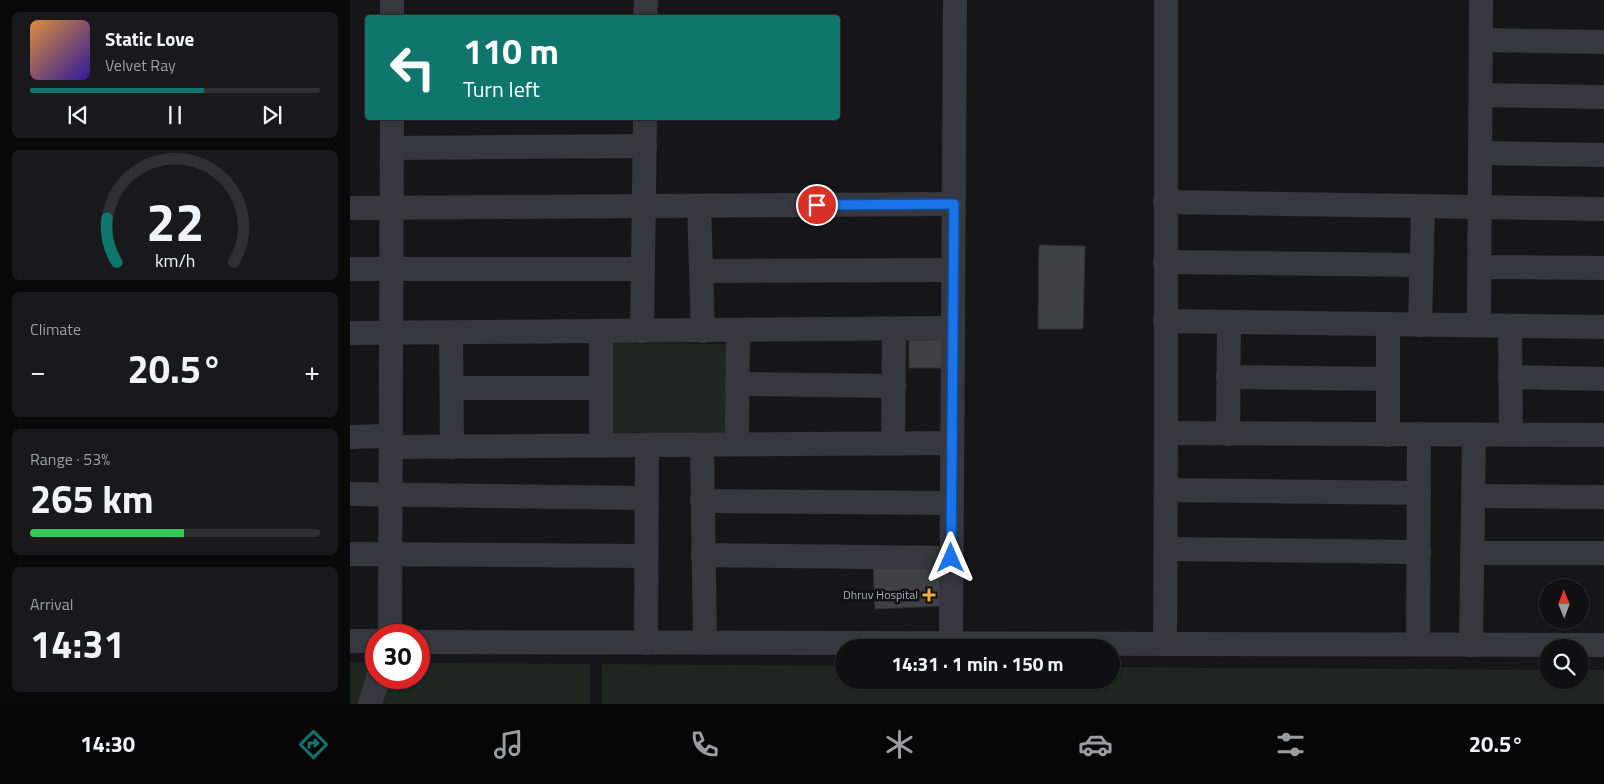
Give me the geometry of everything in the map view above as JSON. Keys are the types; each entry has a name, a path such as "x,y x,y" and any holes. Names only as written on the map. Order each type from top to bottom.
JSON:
{"street":[{"path":"392,0 392,15"},
{"path":"646,0 646,15"},
{"path":"951,639 955,0"},
{"path":"1165,644 1166,0"},
{"path":"1479,325 1481,0"},
{"path":"1481,40 1604,42"},
{"path":"1481,95 1604,97"},
{"path":"390,624 392,120"},
{"path":"642,331 645,120"},
{"path":"392,148 645,146"},
{"path":"1480,153 1604,155"},
{"path":"1165,202 1604,209"},
{"path":"350,208 954,204"},
{"path":"699,206 703,331"},
{"path":"1420,325 1423,206"},
{"path":"1165,262 1421,265"},
{"path":"1480,267 1604,268"},
{"path":"350,269 643,269"},
{"path":"701,271 953,270"},
{"path":"1165,321 1604,327"},
{"path":"1228,434 1229,322"},
{"path":"1388,324 1388,435"},
{"path":"1510,326 1511,435"},
{"path":"350,333 953,328"},
{"path":"893,443 894,329"},
{"path":"737,444 738,330"},
{"path":"601,332 601,445"},
{"path":"451,333 452,447"},
{"path":"1228,377 1388,379"},
{"path":"1510,377 1604,379"},
{"path":"738,384 894,386"},
{"path":"452,388 601,388"},
{"path":"1166,433 1604,436"},
{"path":"1418,644 1419,435"},
{"path":"1471,645 1474,435"},
{"path":"350,437 452,447 952,443"},
{"path":"646,643 647,445"},
{"path":"702,445 704,643"},
{"path":"1166,490 1419,493"},
{"path":"350,494 646,498"},
{"path":"1473,496 1604,497"},
{"path":"702,501 952,502"},
{"path":"1166,550 1419,552"},
{"path":"1472,553 1604,553"},
{"path":"350,554 646,556"},
{"path":"703,555 951,558"},
{"path":"350,641 365,641"},
{"path":"430,642 835,644"},
{"path":"1120,644 1604,645"},
{"path":"370,704 375,689"}],"shaded area":[{"path":"611,343 728,344 727,439 611,438"},
{"path":"350,662 365,663 365,689 430,689 430,663 590,664 590,704 350,704"},
{"path":"602,664 835,666 835,689 1120,689 1120,667 1539,670 1539,689 1589,689 1589,670 1604,670 1604,704 602,704"}],"building":[{"path":"1039,245 1085,246 1083,329 1038,329"},
{"path":"909,340 949,340 949,368 909,368"},
{"path":"943,560 945,606 875,609 873,563"}],"place":[{"name":"Dhruv Hospital","path":"929,595"}],"route":[{"path":"817,205 954,204 951,558"}]}
